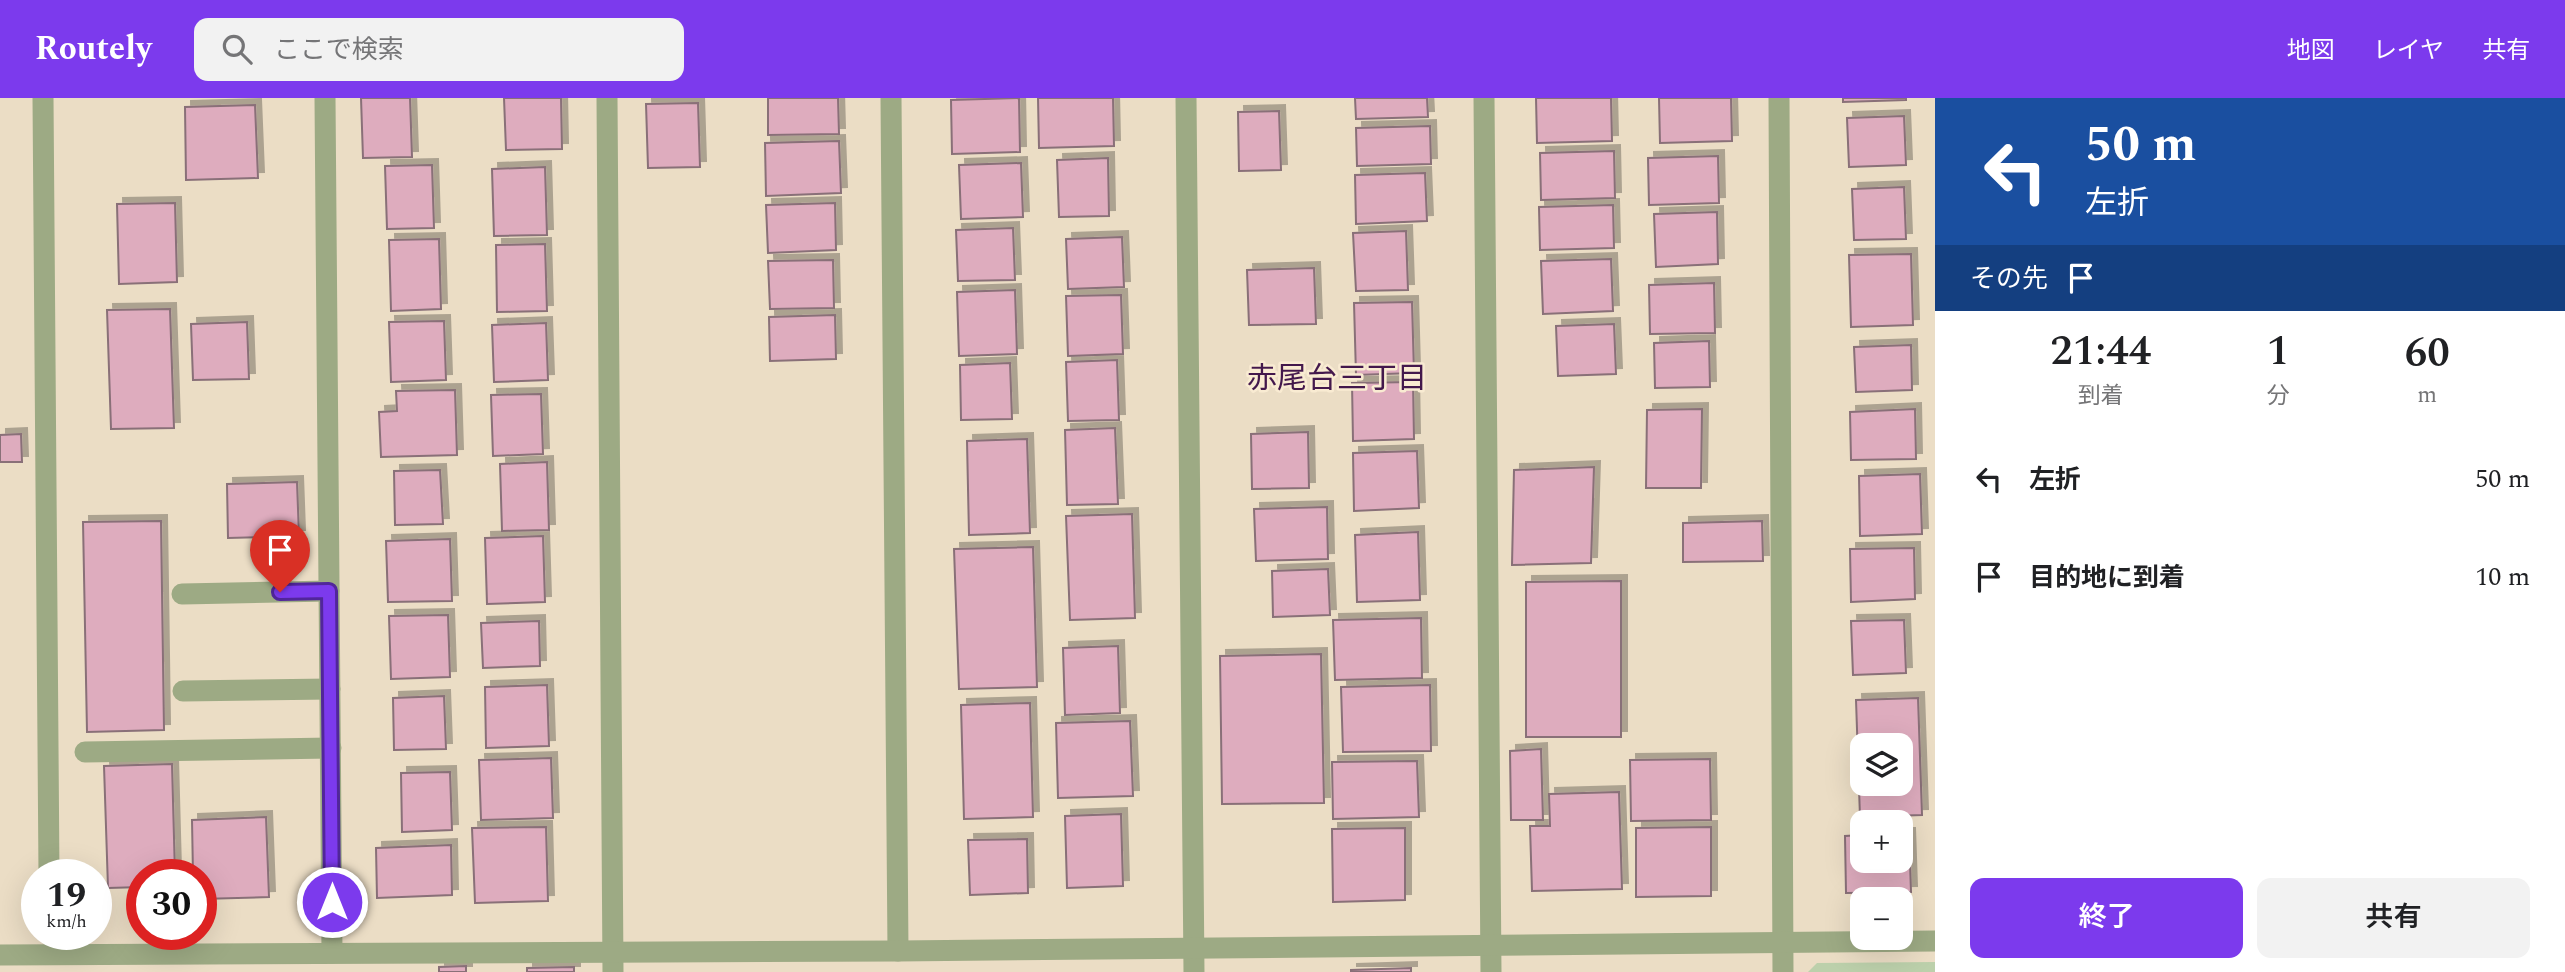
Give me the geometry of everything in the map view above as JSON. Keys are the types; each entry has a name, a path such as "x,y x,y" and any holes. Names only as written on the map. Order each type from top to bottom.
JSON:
{"street":[{"path":"43,98 49,859"},
{"path":"325,98 332,953"},
{"path":"607,98 613,962"},
{"path":"891,98 898,951"},
{"path":"1186,98 1194,972"},
{"path":"1484,98 1491,972"},
{"path":"1779,98 1783,972"},
{"path":"182,594 329,591"},
{"path":"183,691 330,689"},
{"path":"85,752 331,748"},
{"path":"112,947 613,962 898,951 1935,941"},
{"path":"0,955 25,950"}],"green space":[{"path":"1935,962 1935,972 1808,972 1817,963"}],"building":[{"path":"361,98 410,98 412,157 363,158"},
{"path":"504,98 561,98 562,149 506,150"},
{"path":"768,98 838,98 839,134 768,135"},
{"path":"1019,98 1020,152 952,154 951,100"},
{"path":"1038,98 1113,98 1114,146 1039,148"},
{"path":"1355,98 1427,98 1428,117 1356,119"},
{"path":"1536,98 1611,98 1612,141 1537,143"},
{"path":"1659,98 1731,98 1732,141 1660,143"},
{"path":"1843,98 1906,98 1906,100 1843,102"},
{"path":"698,103 700,167 648,168 646,104"},
{"path":"255,105 258,178 186,180 185,107"},
{"path":"1279,111 1281,170 1239,171 1238,112"},
{"path":"1904,116 1906,165 1849,167 1847,118"},
{"path":"1430,126 1431,164 1357,166 1356,128"},
{"path":"839,141 841,193 766,196 765,143"},
{"path":"1614,151 1615,198 1541,200 1540,153"},
{"path":"1718,156 1719,203 1649,205 1648,158"},
{"path":"1108,158 1109,216 1059,217 1057,160"},
{"path":"1021,163 1023,217 961,219 959,165"},
{"path":"432,165 434,228 387,229 385,166"},
{"path":"545,167 547,235 494,236 492,169"},
{"path":"1425,173 1427,221 1356,224 1355,175"},
{"path":"1904,187 1906,239 1854,240 1852,189"},
{"path":"175,203 177,282 119,284 117,204"},
{"path":"835,203 836,250 768,253 766,205"},
{"path":"1613,205 1614,248 1540,250 1539,207"},
{"path":"1717,212 1718,264 1656,267 1654,214"},
{"path":"1013,228 1015,280 958,281 956,230"},
{"path":"1406,231 1408,290 1356,291 1353,233"},
{"path":"1122,237 1124,287 1068,289 1066,239"},
{"path":"439,239 441,309 391,311 389,240"},
{"path":"545,244 547,311 497,312 496,245"},
{"path":"1911,254 1913,325 1851,327 1849,255"},
{"path":"1611,259 1613,311 1543,314 1541,261"},
{"path":"833,260 834,308 770,309 768,261"},
{"path":"1314,268 1316,324 1249,325 1247,270"},
{"path":"1714,283 1715,333 1650,334 1649,285"},
{"path":"1015,290 1017,354 959,356 957,292"},
{"path":"1121,295 1123,354 1068,356 1066,296"},
{"path":"1412,302 1414,373 1356,375 1354,303"},
{"path":"170,309 174,428 111,429 107,310"},
{"path":"835,315 836,359 770,361 769,317"},
{"path":"444,321 446,380 391,382 389,322"},
{"path":"247,322 249,379 193,380 191,324"},
{"path":"546,323 548,380 494,382 492,325"},
{"path":"1614,324 1616,374 1558,376 1556,326"},
{"path":"1709,341 1710,387 1655,388 1654,343"},
{"path":"1911,345 1912,390 1856,392 1854,347"},
{"path":"1117,360 1119,420 1068,421 1066,362"},
{"path":"1010,363 1012,419 961,420 960,365"},
{"path":"1413,382 1414,439 1353,441 1352,383"},
{"path":"455,390 457,455 381,457 379,412 397,411 396,391"},
{"path":"541,394 543,454 493,456 491,395"},
{"path":"1702,409 1701,488 1646,488 1647,410"},
{"path":"1915,409 1916,459 1851,460 1850,412"},
{"path":"1115,428 1118,504 1067,505 1065,430"},
{"path":"1308,432 1309,488 1252,489 1251,434"},
{"path":"21,434 22,462 0,462 0,435"},
{"path":"1027,439 1030,533 969,535 967,441"},
{"path":"1417,451 1419,508 1354,511 1353,453"},
{"path":"547,462 549,530 502,531 500,464"},
{"path":"1594,467 1591,563 1512,565 1514,470"},
{"path":"440,470 443,524 395,525 394,471"},
{"path":"1920,474 1922,534 1860,536 1859,476"},
{"path":"297,482 299,536 228,538 227,484"},
{"path":"1327,507 1328,559 1256,561 1254,509"},
{"path":"1132,514 1135,618 1070,620 1066,516"},
{"path":"161,521 164,730 87,732 83,522"},
{"path":"1762,521 1763,561 1683,562 1683,523"},
{"path":"1418,532 1420,600 1357,602 1355,535"},
{"path":"543,536 545,602 487,604 485,538"},
{"path":"450,539 452,601 388,602 386,541"},
{"path":"1033,547 1037,687 959,689 954,549"},
{"path":"1914,548 1915,599 1851,602 1850,549"},
{"path":"1328,569 1330,615 1273,617 1272,571"},
{"path":"1621,581 1621,737 1526,737 1526,582"},
{"path":"448,615 450,677 391,679 389,616"},
{"path":"1421,618 1422,678 1335,680 1333,620"},
{"path":"1904,620 1906,673 1853,675 1851,621"},
{"path":"539,621 540,666 483,668 481,623"},
{"path":"1118,646 1120,713 1065,715 1063,648"},
{"path":"1321,654 1324,803 1222,804 1220,656"},
{"path":"547,685 549,746 486,748 485,687"},
{"path":"1430,685 1431,751 1343,752 1341,687"},
{"path":"444,696 446,749 394,750 393,698"},
{"path":"1918,698 1922,815 1913,815 1913,810 1860,810 1859,796 1913,796 1913,733 1857,733 1856,700"},
{"path":"1030,703 1033,817 964,819 961,705"},
{"path":"1130,721 1133,796 1058,798 1056,723"},
{"path":"1541,749 1543,820 1511,820 1510,751"},
{"path":"551,758 553,818 481,820 479,760"},
{"path":"1710,759 1711,820 1631,821 1630,760"},
{"path":"1417,761 1419,817 1333,819 1332,762"},
{"path":"172,764 175,859 126,859 126,887 112,888 112,859 107,859 104,766"},
{"path":"450,772 452,830 402,832 401,773"},
{"path":"1619,792 1622,889 1532,891 1530,826 1550,826 1549,794"},
{"path":"1121,814 1123,886 1067,888 1065,816"},
{"path":"266,817 269,897 217,899 217,859 193,859 192,820"},
{"path":"546,827 548,901 475,903 472,828"},
{"path":"1711,827 1711,896 1636,897 1636,828"},
{"path":"1405,828 1405,900 1333,902 1332,829"},
{"path":"1845,836 1850,836 1850,873 1910,873 1911,887 1850,887 1850,893 1846,893"},
{"path":"1027,839 1028,893 970,895 968,840"},
{"path":"451,845 452,895 377,898 376,848"},
{"path":"466,966 466,972 439,972 439,967"},
{"path":"574,967 574,972 527,972 527,968"},
{"path":"1411,968 1411,972 1351,972 1351,970"}],"district":[{"name":"赤尾台三丁目","path":"1337,378"}],"route":[{"path":"280,592 329,591 332,902"}]}
